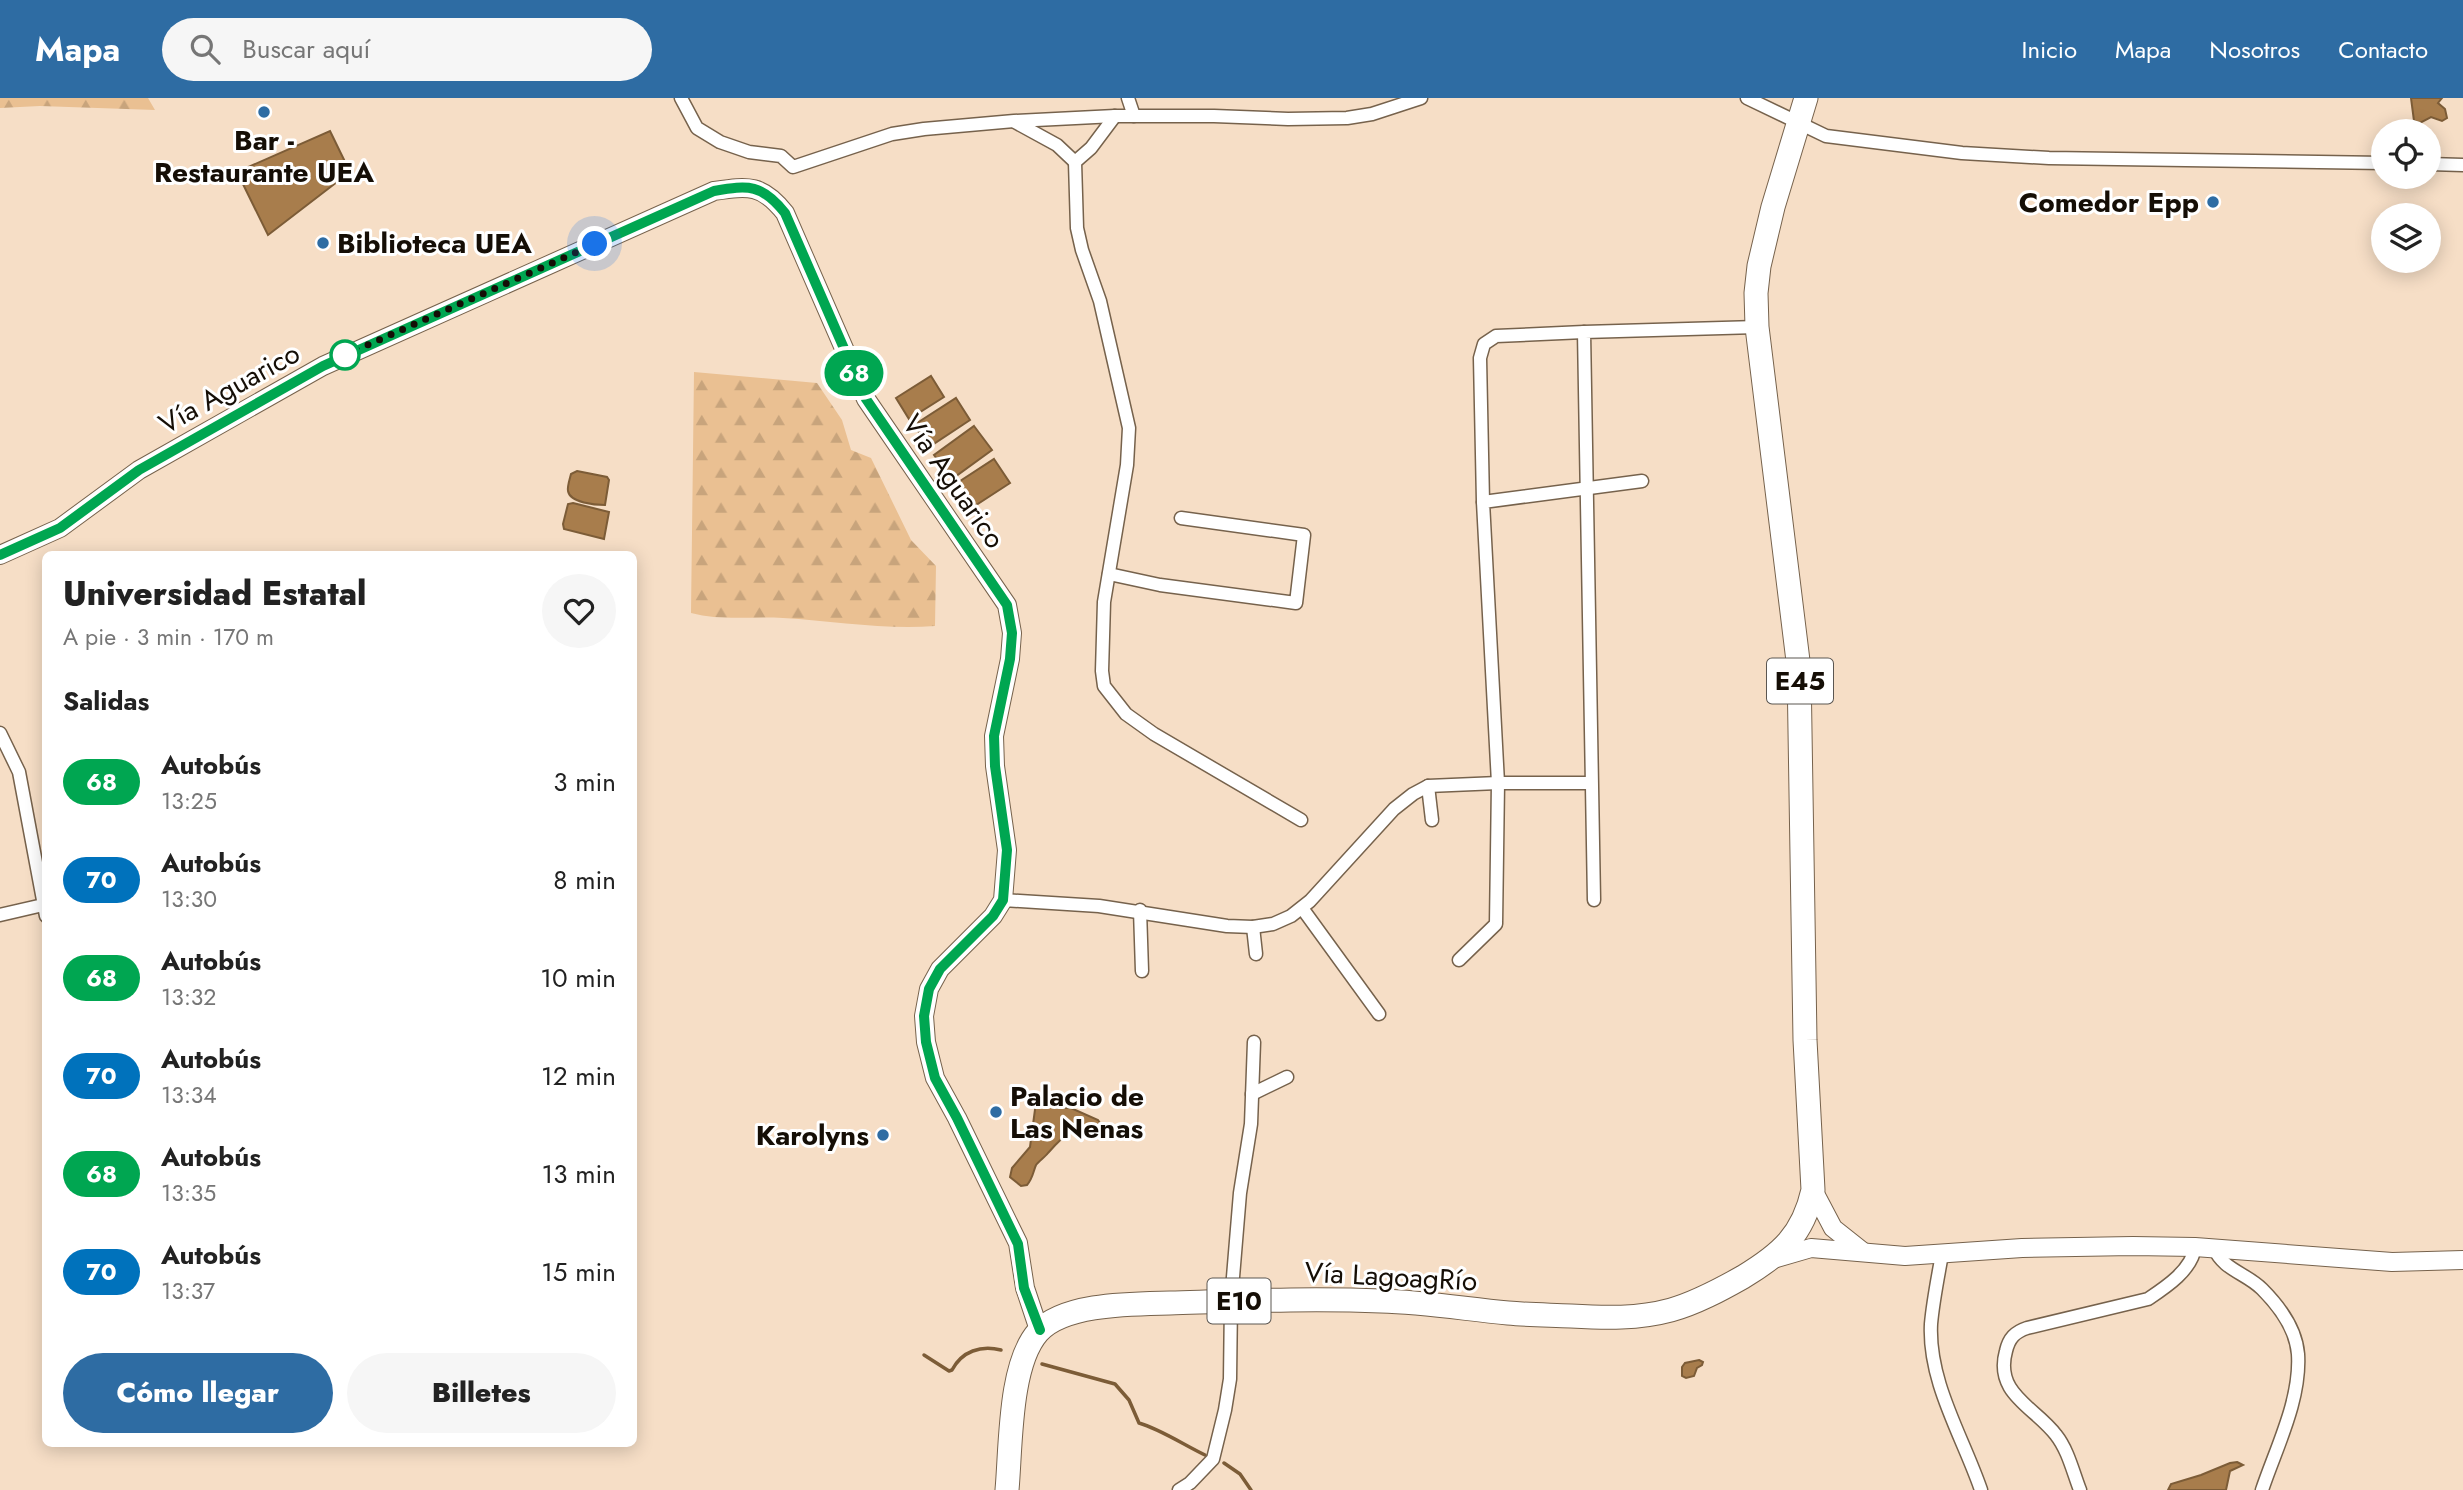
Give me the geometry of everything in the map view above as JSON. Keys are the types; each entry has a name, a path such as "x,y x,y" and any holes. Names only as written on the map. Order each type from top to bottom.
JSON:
{"highway":[{"name":"E45","path":"1771,1260 1799,1229 1813,1190 1805,1040 1799,668 1757,327 1756,293 1759,266 1773,207 1806,98"},
{"name":"Vía LagoagRío","path":"1040,1330 1064,1315 1088,1309 1135,1304 1231,1301 1380,1301 1447,1305 1509,1313 1633,1317 1672,1310 1691,1303 1771,1260"},
{"path":"1007,1490 1017,1384 1025,1351 1040,1330"}],"street":[{"path":"681,98 697,128 719,142 749,152 781,156 793,167 892,134 1014,121 1115,116 1287,119 1347,117 1372,114 1420,98"},
{"path":"1128,98 1134,116"},
{"path":"1747,98 1826,136 1962,153 2087,159 2371,163"},
{"path":"1075,162 1091,148 1115,116"},
{"path":"1014,121 1057,145 1075,162 1077,228 1100,301 1129,428 1127,465 1103,623 1104,686 1126,714 1154,734 1301,820"},
{"path":"2441,164 2463,165"},
{"name":"Vía Aguarico","path":"0,555 60,528 139,470 193,437 335,360 714,191 757,189 771,196 785,213 866,399 1007,605 1012,633 1010,659 994,736 995,766 1007,850 1003,900"},
{"path":"1459,960 1496,924 1497,783 1483,502 1480,358 1484,344 1496,336 1757,327"},
{"path":"1584,332 1594,900"},
{"path":"1483,502 1642,481"},
{"path":"1109,574 1160,585 1296,603 1304,535 1181,518"},
{"path":"0,733 19,772 42,899"},
{"path":"1040,1330 1024,1288 1018,1244 935,1078 926,1042 924,1016 929,989 940,969 993,916 1003,900 1140,910 1227,926 1253,928 1273,924 1302,908 1394,809 1428,786 1591,783"},
{"path":"1428,786 1432,820"},
{"path":"1302,908 1379,1014"},
{"path":"0,915 42,910"},
{"path":"1140,910 1142,971"},
{"path":"1253,928 1256,954"},
{"path":"1179,1490 1190,1483 1213,1459 1230,1379 1231,1301 1240,1193 1251,1124 1254,1042"},
{"path":"1252,1094 1287,1076"},
{"path":"1813,1190 1833,1228 1862,1251"},
{"path":"1771,1260 1811,1248 1905,1256 2058,1246 2195,1247 2392,1262 2463,1260"},
{"path":"2080,1490 2058,1436 2022,1404 2005,1376 2004,1362 2011,1337 2027,1328 2148,1299 2188,1265 2195,1247"},
{"path":"2214,1248 2225,1266 2246,1276 2261,1288 2282,1312 2298,1352 2297,1377 2289,1410 2262,1490"},
{"path":"1942,1254 1931,1325 1934,1365 1981,1490"}],"green space":[{"path":"0,98 148,98 155,110 40,106 0,108"},
{"path":"694,372 817,383 842,420 851,450 871,458 911,540 936,566 935,626 878,626 783,618 714,617 691,613"}],"shaded area":[{"path":"2411,98 2442,98 2438,103 2445,109 2447,118 2442,121 2431,117 2414,119"},
{"path":"330,131 350,172 268,235 237,172"},
{"path":"931,376 944,397 909,419 896,398"},
{"path":"956,398 970,420 929,447 914,425"},
{"path":"974,426 992,450 952,479 934,455"},
{"path":"994,459 1010,483 970,509 954,485"},
{"path":"577,471 607,477 609,480 605,505 584,502 570,495 568,487 571,474"},
{"path":"568,504 609,512 604,539 564,529"},
{"path":"1036,1102 1071,1108 1098,1120 1104,1129 1086,1126 1072,1131 1036,1165 1027,1185 1021,1186 1010,1177 1012,1168 1030,1147"},
{"path":"1699,1360 1703,1362 1694,1376 1682,1376 1685,1363"},
{"path":"2237,1462 2243,1465 2230,1471 2226,1490 2168,1490 2171,1484"}],"waterway":[{"path":"924,1355 949,1371 961,1358 973,1351 986,1348 1001,1350"},
{"path":"1042,1364 1115,1384 1129,1400 1139,1423 1205,1455"},
{"path":"1224,1463 1240,1474 1251,1490"}],"bus line":[{"name":"68","path":"0,555 60,528 139,470 193,437 348,354 714,191 757,189 771,196 785,213 866,399 1007,605 1012,633 1010,659 994,736 995,766 1007,850 1003,900 993,916 940,969 929,989 924,1016 926,1042 935,1078 1018,1244 1024,1288 1040,1330"}],"place":[{"name":"Bar - Restaurante UEA","path":"264,112"},
{"name":"Comedor Epp","path":"2213,202"},
{"name":"Biblioteca UEA","path":"323,243"},
{"name":"Palacio de Las Nenas","path":"996,1112"},
{"name":"Karolyns","path":"883,1135"}],"route":[{"path":"345,355 595,244"}]}
